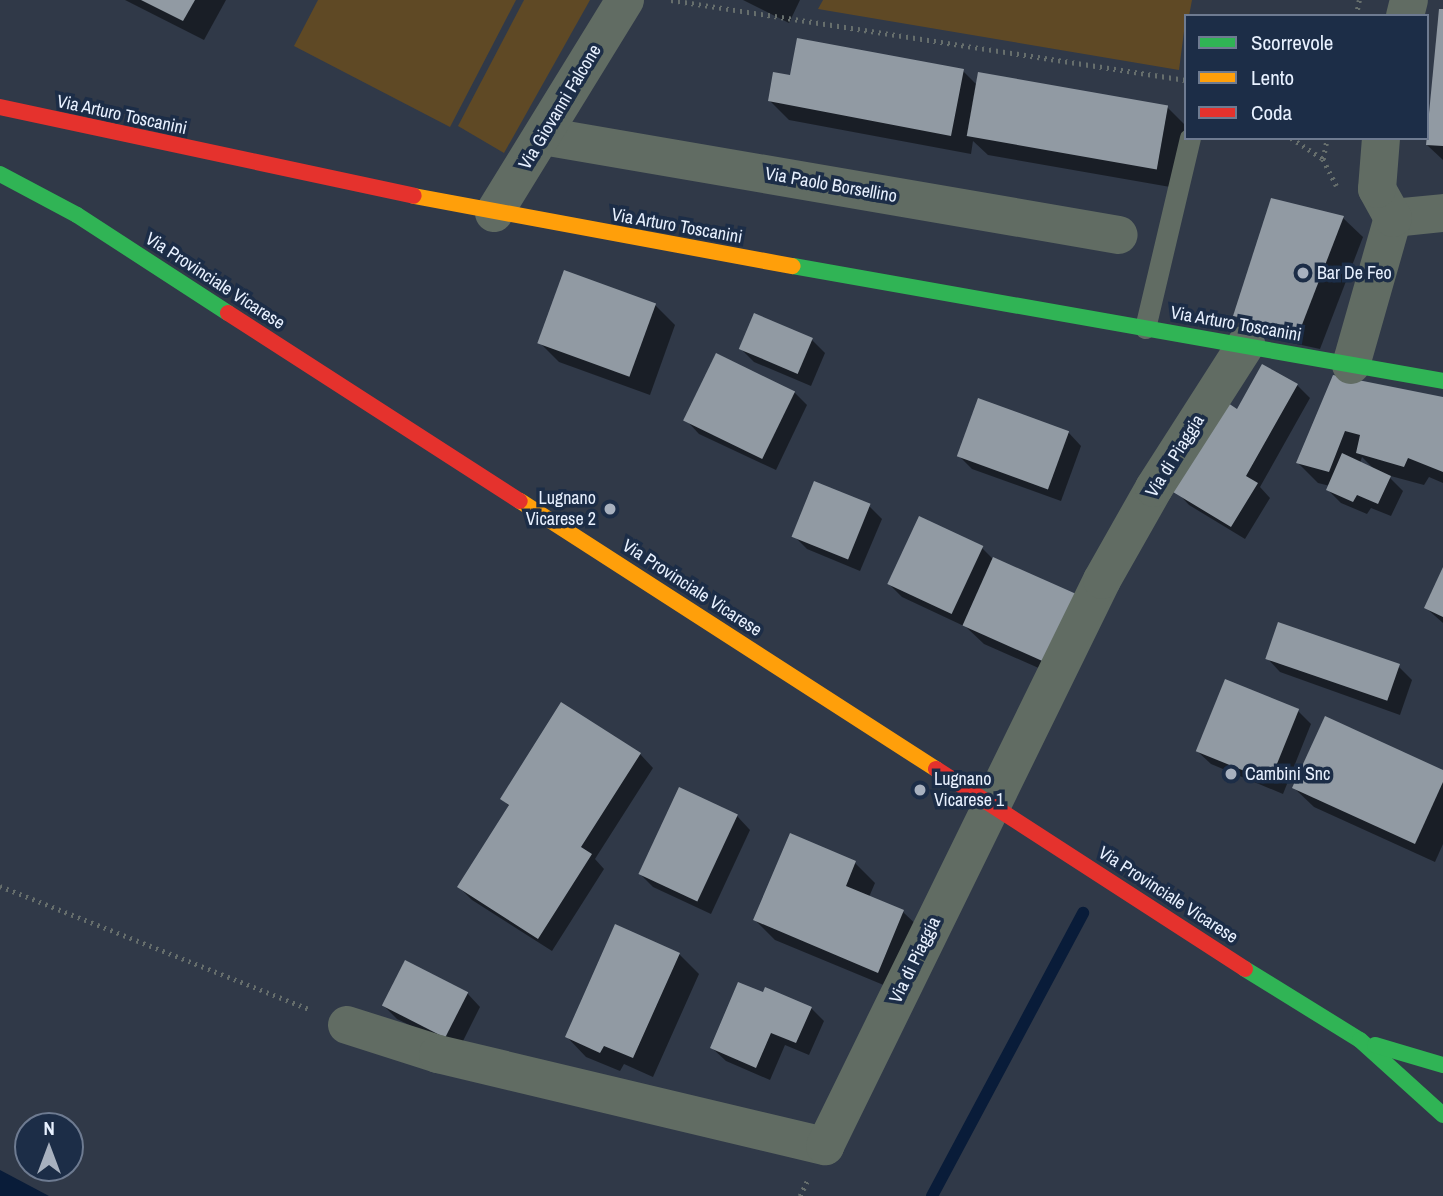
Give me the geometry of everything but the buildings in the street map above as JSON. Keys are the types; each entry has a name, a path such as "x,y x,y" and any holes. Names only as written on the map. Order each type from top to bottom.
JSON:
{"main road":[{"name":"Via Arturo Toscanini","path":"0,107 494,213 1443,380"},
{"name":"Via Provinciale Vicarese","path":"0,174 77,215 1360,1040 1443,1115"},
{"name":"Via Provinciale Vicarese","path":"1360,1040 1443,1065"}],"street":[{"name":"Via Giovanni Falcone","path":"494,213 625,0"},
{"name":"Via Paolo Borsellino","path":"543,136 1119,235"},
{"path":"1352,365 1393,218 1377,189 1381,140"},
{"path":"1393,218 1443,213"},
{"name":"Via di Piaggia","path":"347,1025 438,1054 825,1146 990,804 1102,580 1154,488 1246,344"}],"lane":[{"path":"1145,328 1190,140"}],"path":[{"path":"671,0 1184,80"},
{"path":"1294,140 1323,159 1338,188"},
{"path":"1323,159 1327,140"},
{"path":"0,886 347,1025"}],"shaded area":[{"path":"318,0 516,0 450,127 294,46"},
{"path":"524,0 590,0 504,153 458,126"},
{"path":"823,0 1192,0 1189,14 1184,14 1179,70 818,9"}],"water":[{"path":"0,1170 14,1177 14,1182 23,1182 49,1196 0,1196"}],"waterway":[{"path":"932,1196 1083,913"}],"traffic: fast":[{"path":"0,174 77,215 228,313"},
{"path":"793,266 1443,381"},
{"path":"1245,969 1360,1040 1443,1115"},
{"path":"1375,1045 1443,1065"}],"traffic: slow":[{"path":"414,196 793,266"},
{"path":"520,501 936,769"}],"traffic: jam":[{"path":"0,107 414,196"},
{"path":"228,313 520,501"},
{"path":"936,769 1245,969"}],"place":[{"name":"Bar De Feo","path":"1303,273"},
{"name":"Lugnano Vicarese 2","path":"610,509"},
{"name":"Cambini Snc","path":"1231,774"},
{"name":"Lugnano Vicarese 1","path":"920,790"}]}
